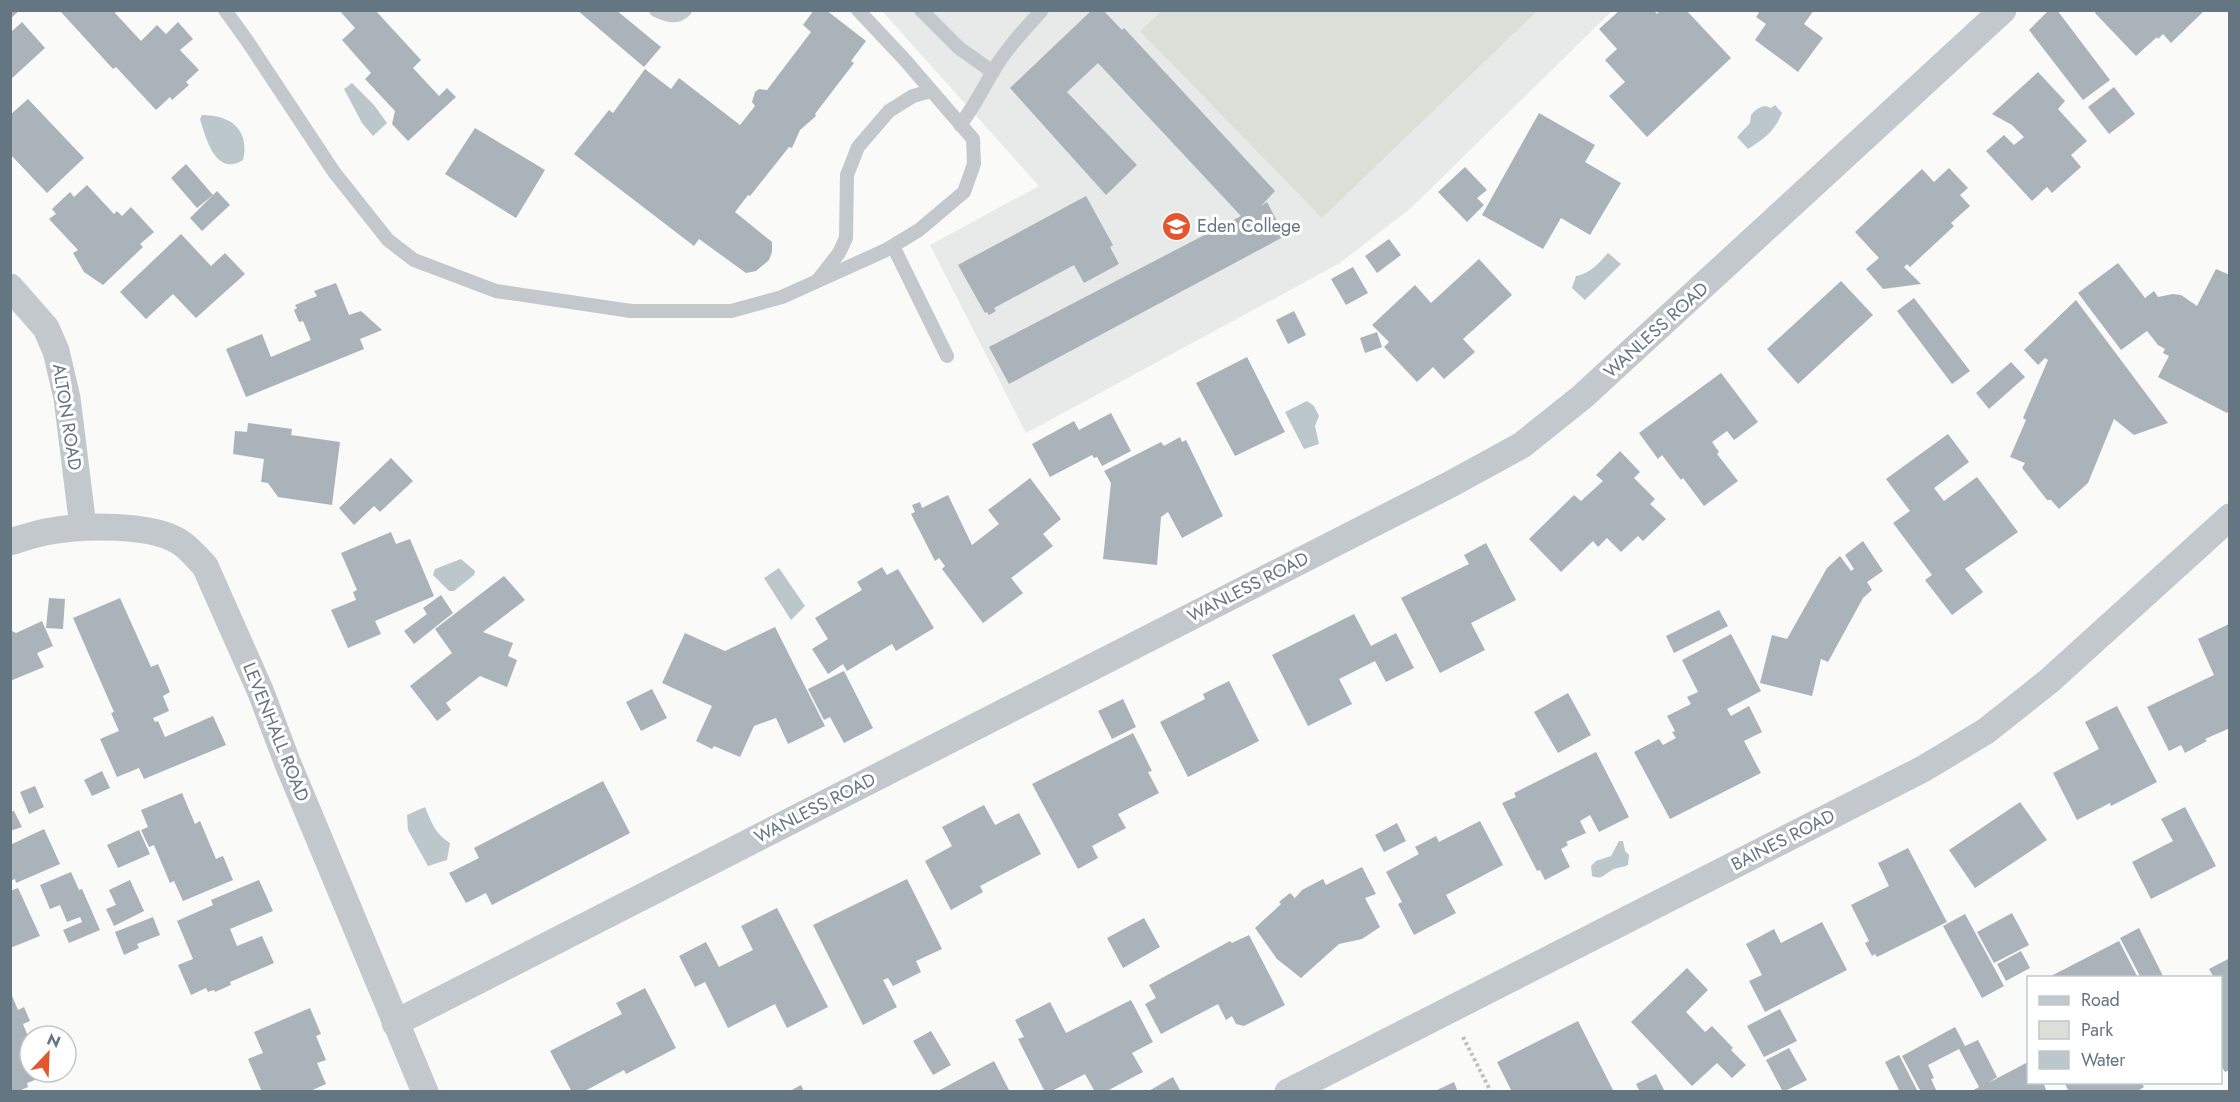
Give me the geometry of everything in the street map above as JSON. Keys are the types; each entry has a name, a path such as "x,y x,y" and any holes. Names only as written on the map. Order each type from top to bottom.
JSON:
{"street":[{"name":"WANLESS ROAD","path":"395,1023 1522,446 1582,398 2003,10"},
{"name":"ALTON ROAD","path":"10,287 46,328 56,351 67,398 83,527"},
{"name":"BAINES ROAD","path":"1288,1092 1923,769 1986,731 2049,681 2229,518"},
{"name":"LEVENHALL ROAD","path":"10,542 49,531 83,527 123,528 160,533 184,545 205,566 260,690 425,1092"}],"lane":[{"path":"225,10 334,172 387,240 414,260 496,291 631,311 731,311 782,297 893,246 919,230 964,192 975,164 973,139 858,10"},
{"path":"656,10 668,16 680,15 685,10"},
{"path":"921,10 959,48 993,72"},
{"path":"960,125 976,105 993,72 1020,34 1042,10"},
{"path":"817,281 839,253 846,238 847,175 858,147 889,111 913,96 931,91"},
{"path":"893,246 947,356"}],"path":[{"path":"1450,1009 1491,1092"}],"shaded area":[{"name":"Eden College","path":"882,11 1612,11 1411,208 1340,263 1026,433 930,245 1039,186"}],"green space":[{"path":"1162,11 1537,11 1322,218 1140,31"}],"water":[{"path":"352,83 374,105 387,123 373,136 362,123 344,89"},
{"path":"1775,105 1782,113 1776,125 1764,138 1748,149 1737,137 1750,123 1751,115 1755,111 1762,106 1771,108"},
{"path":"202,115 222,118 236,126 244,140 243,160 234,164 226,164 219,160 205,136 200,119"},
{"path":"1608,253 1621,264 1585,300 1572,288 1576,276 1590,270"},
{"path":"1307,401 1314,406 1319,416 1315,426 1319,444 1304,449 1285,412"},
{"path":"461,559 475,571 474,575 454,591 449,591 433,575 435,569"},
{"path":"779,568 805,606 791,620 764,578"},
{"path":"425,807 438,832 450,843 447,860 428,866 408,830 407,815"},
{"path":"1619,841 1623,841 1625,851 1629,855 1628,865 1614,869 1601,877 1592,876 1591,866 1596,861 1611,856"}],"building":[{"path":"10,10 20,10 10,19"},
{"path":"63,10 117,10 115,13 141,41 157,25 166,34 178,22 193,39 180,50 199,70 186,82 189,85 172,100 170,97 156,110 116,67 113,69 61,12"},
{"path":"339,10 375,10 421,60 413,68 439,96 447,88 456,97 408,141 392,124 395,111 365,79 371,73 342,40 355,28"},
{"path":"577,10 616,10 661,47 644,67"},
{"path":"814,10 826,10 866,41 851,61 854,63 815,114 816,116 800,130 792,148 789,147 735,212 772,242 769,260 756,271 746,273 699,239 694,246 574,154 609,110 613,113 645,69 671,89 679,78 740,125 755,106 752,102 755,92 759,89 767,90 811,32 803,25"},
{"path":"1092,10 1103,10 1122,30 1124,28 1275,191 1261,206 1267,202 1285,236 1009,384 989,347 1241,216 1098,63 1067,92 1137,165 1106,195 1010,88"},
{"path":"1620,10 1653,10 1657,14 1660,10 1686,10 1731,58 1647,137 1609,96 1625,82 1605,60 1617,49 1599,29"},
{"path":"1755,10 1814,10 1804,24 1823,38 1798,72 1755,40 1766,24 1756,17 1759,13"},
{"path":"2049,10 2057,10 2110,80 2083,100 2029,30"},
{"path":"2097,10 2205,10 2171,43 2163,34 2136,56 2095,13"},
{"path":"22,22 45,48 10,80 10,33"},
{"path":"2038,72 2065,101 2058,109 2087,141 2071,155 2081,167 2052,193 2047,187 2032,201 1986,151 2004,135 2014,145 2024,137 2012,125 1992,114"},
{"path":"2114,87 2135,114 2109,134 2088,107"},
{"path":"28,99 84,158 47,193 10,154 10,115"},
{"path":"1539,113 1595,145 1585,162 1621,183 1590,235 1561,218 1543,249 1482,215"},
{"path":"475,128 545,170 516,218 445,174"},
{"path":"186,164 213,195 197,208 171,178"},
{"path":"1465,167 1487,190 1477,198 1484,205 1467,222 1438,192"},
{"path":"1949,168 1968,188 1960,195 1970,206 1951,223 1954,226 1910,267 1907,264 1904,267 1921,284 1883,289 1866,269 1879,258 1855,232 1922,169 1934,182"},
{"path":"87,185 114,214 117,211 122,216 131,207 154,232 140,244 143,247 103,285 84,272 73,253 78,250 49,219 56,214 52,209 70,192 74,197"},
{"path":"217,191 230,205 202,231 190,218"},
{"path":"1086,196 1113,245 1110,247 1119,264 1084,283 1074,265 994,308 996,311 989,315 985,313 958,265"},
{"path":"181,234 211,266 225,253 245,274 196,318 173,294 146,319 120,292"},
{"path":"1389,239 1401,255 1377,273 1365,256"},
{"path":"1479,259 1512,295 1463,339 1475,352 1444,379 1433,367 1417,382 1384,347 1389,342 1372,325 1415,285 1431,303"},
{"path":"2118,263 2145,298 2154,291 2158,297 2181,295 2197,306 2216,269 2230,275 2230,408 2227,413 2158,377 2169,356 2163,353 2165,349 2158,345 2147,331 2121,350 2078,293"},
{"path":"1353,267 1368,293 1346,305 1331,279"},
{"path":"1841,281 1873,315 1798,384 1767,349"},
{"path":"336,283 349,315 361,311 382,330 360,339 364,349 246,397 226,349 262,334 271,357 311,340 303,321 299,322 294,310 297,308 295,305 317,296 314,291"},
{"path":"1914,298 1970,371 1952,384 1897,311"},
{"path":"2076,300 2168,423 2134,435 2114,419 2088,483 2059,509 2051,500 2047,500 2022,468 2025,463 2010,457 2026,420 2023,418 2048,360 2045,358 2038,365 2024,350"},
{"path":"1294,311 1306,335 1288,344 1276,320"},
{"path":"1377,332 1382,347 1365,353 1360,338"},
{"path":"1247,357 1285,432 1235,456 1196,383"},
{"path":"2011,362 2025,377 1989,409 1976,393"},
{"path":"1721,373 1758,422 1734,440 1727,431 1712,442 1719,452 1717,454 1738,481 1704,506 1662,455 1658,459 1639,433"},
{"path":"1111,413 1131,451 1102,466 1097,457 1094,458 1092,455 1050,477 1032,444 1074,421 1079,430"},
{"path":"248,423 292,429 291,435 340,442 332,505 278,497 268,483 261,482 264,459 233,454 235,431 247,432"},
{"path":"1948,434 1969,462 1934,488 1944,501 1977,477 2018,532 1965,569 1983,592 1952,615 1925,580 1932,575 1893,523 1910,511 1886,479"},
{"path":"1180,437 1182,442 1186,440 1223,516 1182,538 1168,512 1161,517 1157,565 1103,559 1111,483 1104,471 1161,442 1164,446"},
{"path":"1620,451 1640,472 1634,478 1655,499 1650,504 1666,519 1643,541 1638,536 1621,552 1607,538 1598,547 1593,541 1561,572 1529,539 1574,495 1581,501 1603,481 1596,475"},
{"path":"391,458 413,481 380,512 374,506 354,525 339,508"},
{"path":"1030,478 1061,519 1043,534 1053,546 1011,578 1023,593 983,623 942,569 945,566 939,558 935,561 911,514 915,512 912,505 920,502 922,508 948,495 972,545 999,524 988,510"},
{"path":"391,532 396,544 410,539 434,596 375,621 381,634 348,648 331,610 356,600 353,592 357,590 341,553"},
{"path":"1863,541 1883,571 1867,582 1872,590 1863,598 1828,662 1821,659 1812,696 1760,683 1772,635 1787,639 1827,568 1840,556 1851,571 1854,569 1845,555"},
{"path":"1486,543 1516,600 1471,623 1485,650 1440,673 1401,598 1469,564 1464,555"},
{"path":"882,567 887,575 898,569 934,628 896,651 892,644 847,671 843,664 828,674 812,649 828,639 815,618 862,590 857,582"},
{"path":"504,576 525,600 483,632 513,643 508,656 517,660 507,687 480,676 446,703 451,710 437,721 410,686 452,653 435,629"},
{"path":"441,595 453,613 414,644 404,631 427,614 423,608"},
{"path":"49,598 65,599 63,629 46,628"},
{"path":"120,598 151,667 158,664 170,692 163,696 169,711 153,718 155,722 158,721 165,737 213,716 226,745 144,779 139,768 117,777 100,739 119,731 111,713 114,712 73,618"},
{"path":"1719,610 1728,626 1674,653 1666,636"},
{"path":"1354,614 1371,646 1396,633 1414,668 1386,682 1375,661 1339,679 1352,704 1308,726 1272,655"},
{"path":"42,621 53,646 37,653 44,667 10,681 10,630 16,633"},
{"path":"2229,624 2230,728 2205,739 2207,741 2185,753 2181,745 2169,751 2147,707 2214,675 2198,639"},
{"path":"775,627 825,726 788,744 776,718 754,726 740,757 714,746 712,749 696,741 712,706 662,683 685,633 725,651"},
{"path":"1731,634 1761,691 1727,709 1731,716 1749,706 1762,732 1744,741 1761,773 1670,819 1634,752 1659,739 1663,745 1676,738 1667,716 1691,704 1687,697 1698,692 1682,660"},
{"path":"844,671 873,728 844,743 830,717 824,720 808,689"},
{"path":"1229,681 1259,741 1188,777 1160,722 1205,699 1203,694"},
{"path":"652,689 667,718 641,731 626,702"},
{"path":"1568,693 1591,735 1558,753 1534,712"},
{"path":"1123,699 1136,727 1112,739 1098,711"},
{"path":"2117,706 2157,782 2111,806 2110,803 2077,820 2053,773 2099,749 2085,722"},
{"path":"1133,733 1152,771 1148,772 1159,793 1118,814 1126,828 1092,846 1098,858 1078,869 1032,784"},
{"path":"1596,752 1629,817 1599,832 1590,815 1580,821 1586,833 1566,842 1568,845 1561,849 1570,867 1545,880 1540,870 1537,871 1502,803 1516,797 1514,793"},
{"path":"102,771 110,788 92,796 84,780"},
{"path":"603,781 630,833 492,905 486,893 466,903 449,873 479,858 474,848"},
{"path":"35,786 44,807 29,814 20,792"},
{"path":"182,793 195,824 200,821 216,859 223,856 233,880 183,901 174,881 170,883 154,845 149,847 141,830 148,827 141,810"},
{"path":"2020,802 2047,840 1975,888 1949,850"},
{"path":"984,805 995,825 1019,813 1041,854 980,886 983,892 951,910 925,861 952,846 942,827"},
{"path":"2185,807 2216,866 2151,899 2132,862 2173,841 2161,819"},
{"path":"14,811 22,827 10,831 10,812"},
{"path":"1480,821 1503,865 1446,895 1456,913 1414,935 1398,904 1402,902 1386,872 1419,854 1415,847 1436,836 1439,842"},
{"path":"1397,823 1406,841 1384,852 1375,835"},
{"path":"44,829 60,864 16,883 15,879 10,881 10,845"},
{"path":"139,830 150,854 118,868 107,845"},
{"path":"1908,848 1947,922 1877,957 1875,954 1872,956 1865,943 1869,941 1851,905 1889,886 1878,863"},
{"path":"1362,867 1376,894 1365,898 1380,927 1362,939 1339,944 1301,978 1277,959 1255,928 1290,893 1295,898 1302,890 1323,879 1326,885"},
{"path":"71,872 79,890 82,889 100,930 69,943 63,930 82,922 80,917 67,922 60,905 50,909 40,885"},
{"path":"907,879 942,949 916,961 921,972 893,986 888,978 883,980 897,1007 863,1025 813,925"},
{"path":"130,880 144,911 114,926 106,909 116,905 109,890"},
{"path":"259,880 273,911 230,929 237,946 262,936 274,963 230,982 231,985 215,992 214,990 208,992 206,988 191,995 178,965 193,959 177,921 213,905 211,900"},
{"path":"18,888 40,936 10,948 10,891"},
{"path":"777,908 828,1007 787,1028 775,1004 728,1028 705,982 695,987 679,956 706,942 719,967 753,950 741,926"},
{"path":"2012,913 2029,945 1994,963 1977,932"},
{"path":"1965,914 2004,986 1982,998 1943,926"},
{"path":"153,917 160,935 137,944 139,948 124,955 115,932"},
{"path":"1144,918 1160,947 1123,968 1107,938"},
{"path":"1822,922 1847,970 1765,1012 1749,981 1762,975 1746,944 1774,929 1781,943"},
{"path":"2139,928 2163,976 2140,976 2120,938"},
{"path":"1249,935 1285,1005 1244,1026 1236,1024 1232,1016 1226,1020 1218,1004 1161,1034 1145,1004 1156,998 1149,985 1230,941 1232,943"},
{"path":"2119,941 2137,976 2051,976"},
{"path":"2021,951 2030,968 2006,981 1997,964"},
{"path":"2230,958 2230,1070 2225,1072 2222,1067 2222,976 2213,976 2209,969"},
{"path":"1687,968 1708,990 1686,1012 1705,1032 1712,1026 1746,1065 1732,1078 1717,1063 1692,1086 1631,1022"},
{"path":"645,988 676,1048 626,1074 624,1070 583,1092 572,1092 550,1051 622,1014 616,1003"},
{"path":"10,991 18,1010 24,1007 30,1021 18,1024 18,1084 27,1084 28,1087 17,1092 10,1092"},
{"path":"1131,1000 1153,1042 1132,1053 1143,1072 1105,1092 1095,1092 1085,1074 1050,1092 1045,1092 1018,1039 1024,1037 1015,1020 1050,1002 1066,1033"},
{"path":"310,1008 321,1034 316,1036 326,1060 317,1063 326,1084 308,1092 262,1092 248,1059 263,1053 254,1032"},
{"path":"1780,1009 1797,1041 1764,1057 1747,1026"},
{"path":"1578,1021 1614,1092 1512,1092 1497,1062"},
{"path":"1955,1027 1965,1046 1978,1040 1997,1077 1988,1083 2027,1063 2027,1084 2044,1084 2047,1092 1970,1092 1979,1087 1959,1049 1928,1065 1937,1092 1921,1092 1902,1056"},
{"path":"931,1031 951,1065 933,1075 913,1041"},
{"path":"1789,1048 1807,1080 1783,1092 1766,1060"},
{"path":"1899,1055 1918,1092 1900,1092 1885,1062"},
{"path":"994,1061 1010,1092 936,1092"},
{"path":"1656,1074 1665,1092 1640,1092 1636,1084"},
{"path":"1173,1077 1181,1092 1147,1092"},
{"path":"1454,1082 1458,1092 1433,1092"},
{"path":"2065,1084 2142,1084 2144,1087 2136,1092 2069,1092"},
{"path":"801,1085 804,1092 788,1092"}],"place":[{"name":"Eden College","path":"1176,226"}]}
